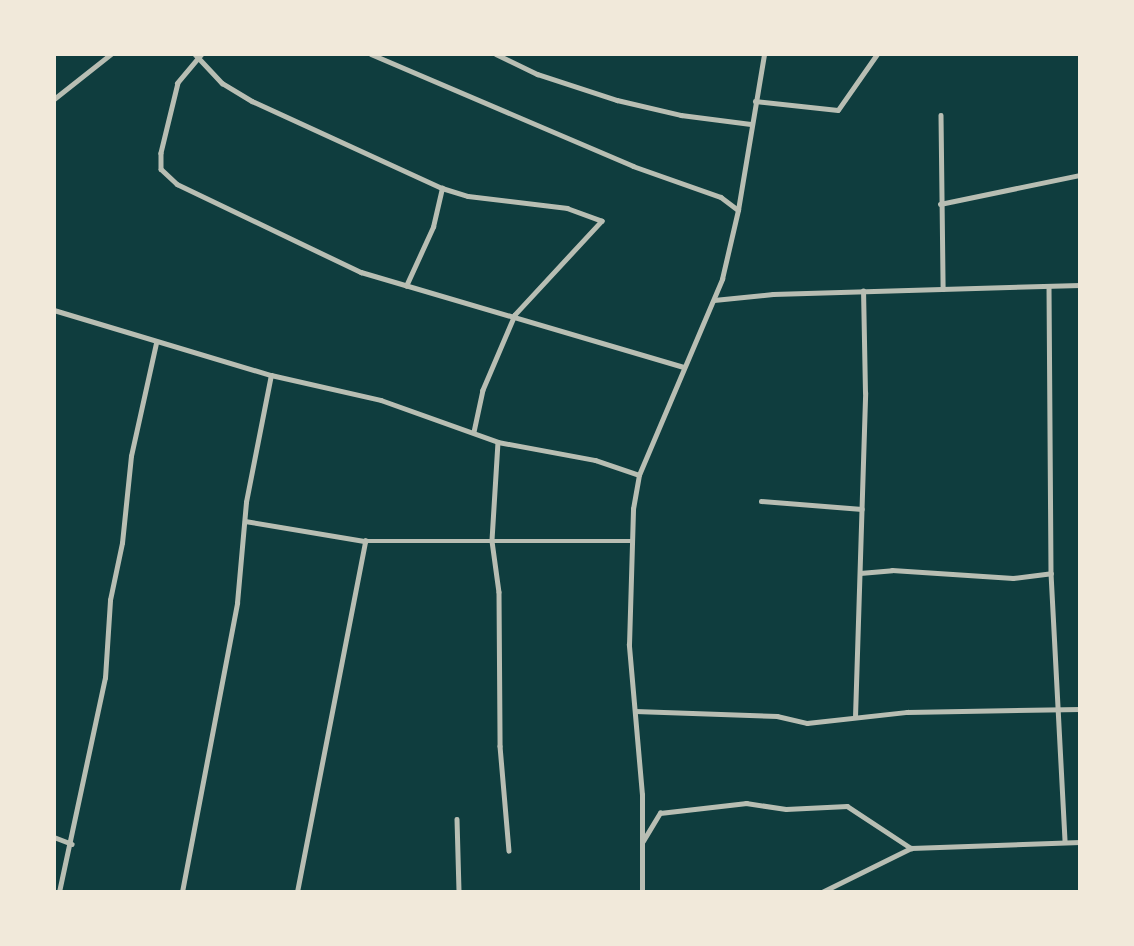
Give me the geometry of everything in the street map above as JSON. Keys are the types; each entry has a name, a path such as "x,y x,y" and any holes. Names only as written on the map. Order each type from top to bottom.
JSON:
{"street":[{"path":"54,99 111,54"},
{"path":"371,54 633,166 722,197 738,210"},
{"path":"496,54 537,74 652,109 750,124"},
{"path":"642,892 643,841 629,645 632,541 639,475 683,367 714,300 738,210 750,124 764,54"},
{"path":"755,102 838,110 877,54"},
{"path":"474,432 483,390 515,316 602,221 567,208 480,198 442,188 262,107 222,83 199,56 175,90 161,153 165,173 194,194 294,244 406,286 515,316 683,367"},
{"path":"941,115 943,289"},
{"path":"940,204 1080,175"},
{"path":"406,286 433,227 442,188"},
{"path":"714,300 863,291 1080,285"},
{"path":"1049,286 1051,573 1056,710 1065,842"},
{"path":"855,717 862,509 863,291"},
{"path":"54,310 156,343 271,375 382,400 498,442 595,460 639,475"},
{"path":"59,892 72,844 105,678 110,600 122,543 131,456 156,343"},
{"path":"182,892 237,603 245,521 271,375"},
{"path":"498,442 492,541 499,592 500,746 509,851"},
{"path":"761,501 862,509"},
{"path":"245,521 365,541 632,541"},
{"path":"297,892 365,541"},
{"path":"860,573 892,570 1013,579 1051,573"},
{"path":"635,711 777,716 793,723 907,712 1080,709"},
{"path":"643,841 660,813 747,803 786,809 847,806 911,848"},
{"path":"457,819 458,892"},
{"path":"54,837 72,844"},
{"path":"822,892 911,848 1080,842"}]}
